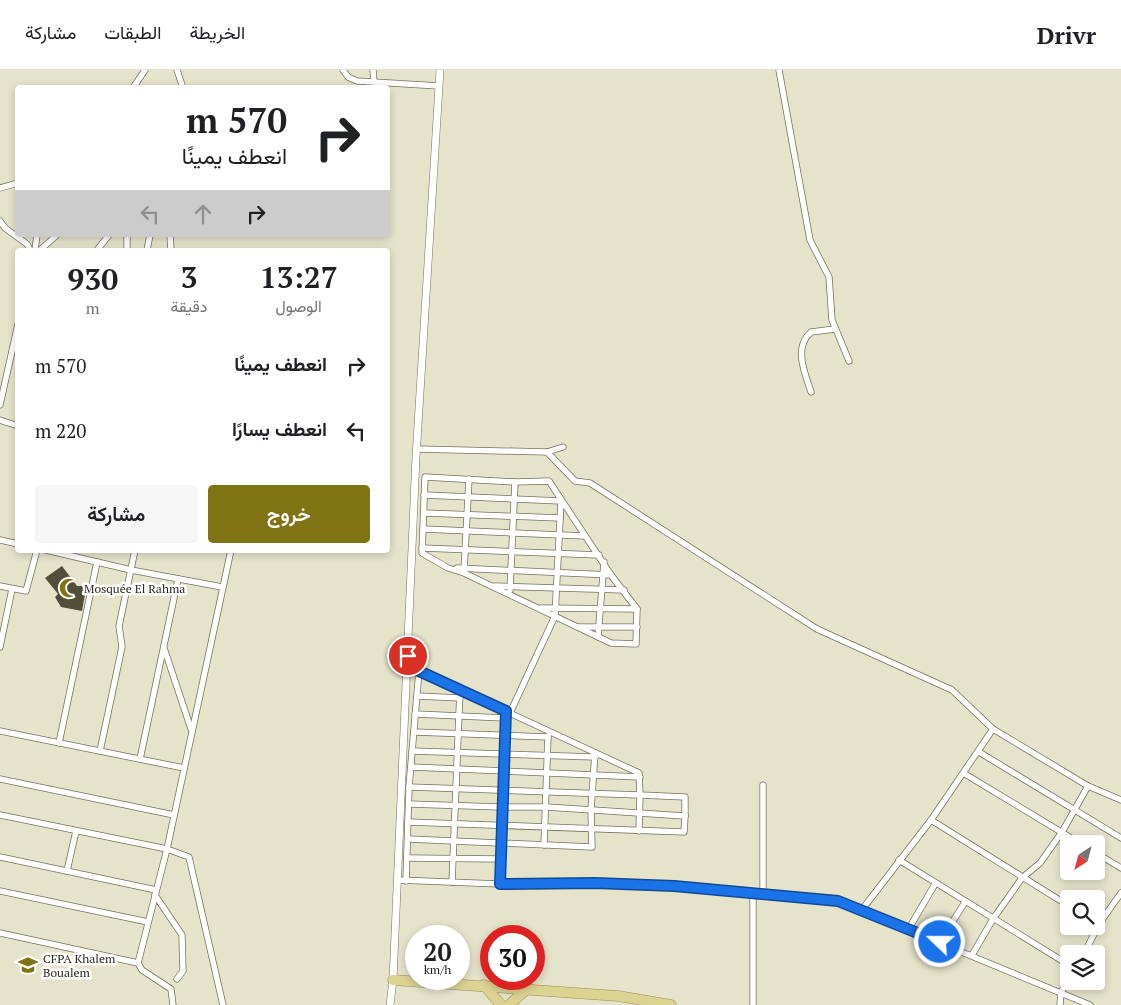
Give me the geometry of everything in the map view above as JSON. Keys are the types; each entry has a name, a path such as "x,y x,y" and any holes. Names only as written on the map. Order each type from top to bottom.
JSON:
{"highway":[{"path":"393,980 480,986"},
{"path":"488,990 502,1005"},
{"path":"509,1005 526,990"},
{"path":"545,990 618,996 671,1005"}],"street":[{"path":"137,85 145,70"},
{"path":"177,70 182,85"},
{"path":"343,70 348,77 357,81 439,86"},
{"path":"374,70 374,82"},
{"path":"390,1005 398,880 417,449 440,70"},
{"path":"780,70 810,240 829,277 832,320 849,360"},
{"path":"0,188 15,184"},
{"path":"0,230 1,222"},
{"path":"1,222 5,228 15,235"},
{"path":"18,237 28,244 29,248"},
{"path":"42,248 55,237"},
{"path":"99,248 107,237"},
{"path":"811,392 802,363 803,342 811,332 835,329"},
{"path":"0,405 15,338"},
{"path":"0,420 15,425"},
{"path":"417,449 547,452 563,447"},
{"path":"547,452 575,481 590,483 817,629 952,690 993,729 1088,786 1121,800"},
{"path":"464,571 611,643 636,644 637,609 611,575 549,481 515,482 425,477 422,553 448,568 464,571 511,570 611,575"},
{"path":"464,571 469,479"},
{"path":"510,595 515,482"},
{"path":"424,495 561,501"},
{"path":"500,884 500,824 505,718 555,616 561,501"},
{"path":"424,513 560,518"},
{"path":"423,529 585,536"},
{"path":"0,540 15,543"},
{"path":"422,548 599,555"},
{"path":"0,586 23,592 29,589 36,553"},
{"path":"59,553 131,570 222,587"},
{"path":"100,751 122,647 119,626 134,553"},
{"path":"173,1005 171,989 142,970 138,962 167,849 230,553"},
{"path":"59,743 98,562"},
{"path":"598,637 604,562"},
{"path":"140,759 178,579"},
{"path":"492,586 624,590"},
{"path":"0,647 3,620 12,589"},
{"path":"539,608 637,609"},
{"path":"577,626 637,627"},
{"path":"163,647 192,731"},
{"path":"408,656 419,671 508,712 548,734 639,773 639,831"},
{"path":"406,881 409,786 419,671"},
{"path":"452,882 460,690"},
{"path":"417,696 460,698"},
{"path":"416,714 505,718"},
{"path":"861,911 965,774 993,729"},
{"path":"0,731 184,768"},
{"path":"414,732 504,735 548,734"},
{"path":"544,845 548,734"},
{"path":"412,751 548,756 595,755"},
{"path":"979,752 1121,838"},
{"path":"408,839 592,847 591,810 595,755"},
{"path":"411,767 640,777"},
{"path":"965,774 1067,835"},
{"path":"0,779 174,815"},
{"path":"763,785 763,893"},
{"path":"408,822 684,832 686,797 409,786"},
{"path":"972,956 993,919 1022,878 1040,863 1062,832 1088,786"},
{"path":"409,804 546,807 685,816"},
{"path":"0,815 167,849 186,855 191,860 223,1005"},
{"path":"931,820 1060,901"},
{"path":"68,871 76,831"},
{"path":"0,857 156,892 182,935 183,971 177,979"},
{"path":"407,858 500,860"},
{"path":"1105,858 1121,868"},
{"path":"900,860 935,884 1060,959"},
{"path":"398,880 500,884 605,884 753,892 838,901 1090,1005"},
{"path":"908,930 935,884"},
{"path":"0,891 148,922"},
{"path":"752,1005 753,892"},
{"path":"1105,916 1119,902 1121,893"},
{"path":"940,942 965,902"},
{"path":"0,933 138,962"},
{"path":"1060,1005 1062,990"}],"building":[{"name":"Mosquée El Rahma","path":"62,566 77,586 85,586 82,611 61,607 55,597 58,594 45,578"}],"place":[{"name":"Mosquée El Rahma","path":"69,588"},
{"name":"CFPA Khalem Boualem","path":"28,965"}],"route":[{"path":"408,656 419,671 506,711 501,807 500,884 595,883 674,886 838,901 940,942"}]}
